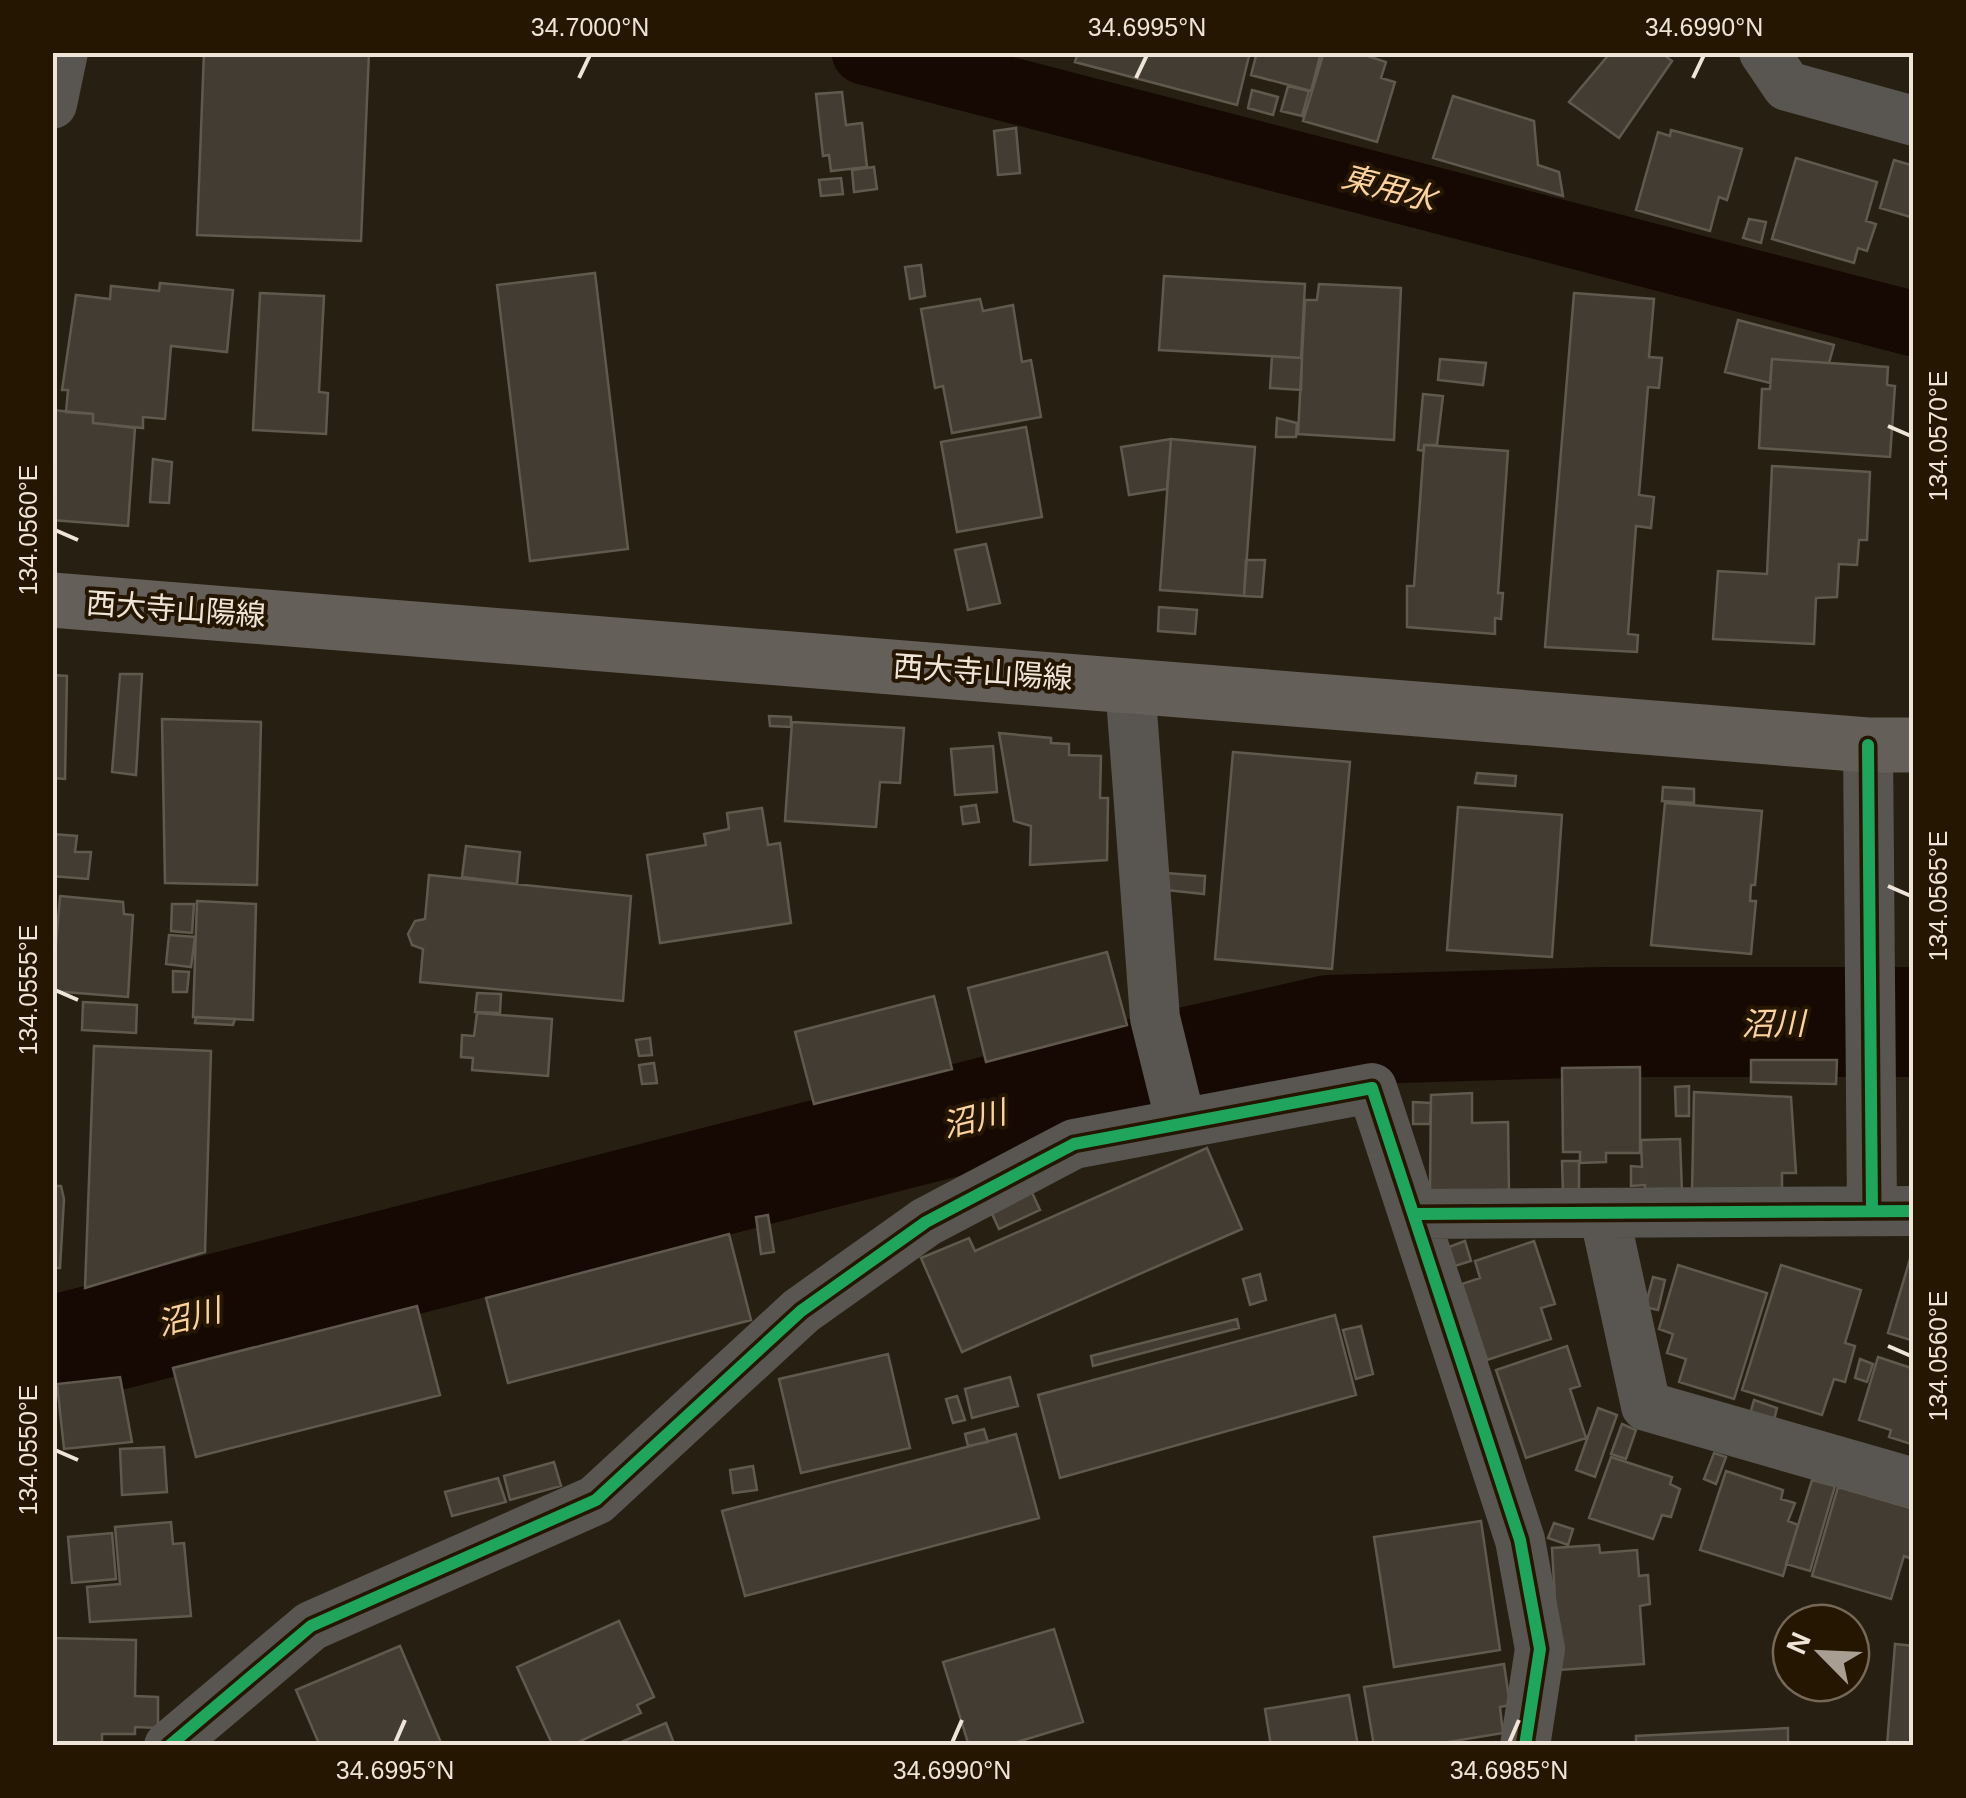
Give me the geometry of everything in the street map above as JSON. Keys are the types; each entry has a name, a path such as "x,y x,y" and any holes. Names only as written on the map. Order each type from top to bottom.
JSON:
{"main road":[{"name":"西大寺山陽線","path":"52,600 1890,745"}],"street":[{"path":"52,104 63,52"},
{"path":"1764,52 1786,86 1914,121"},
{"path":"1130,684 1155,1018 1181,1123"},
{"path":"1415,1214 1893,1211 1890,745"},
{"path":"169,1746 311,1626 596,1500 801,1311 926,1222 1074,1144 1372,1088 1520,1540 1540,1649 1525,1746"},
{"path":"1604,1213 1646,1406 1914,1483"}],"building":[{"path":"204,52 369,52 361,241 197,235"},
{"path":"1078,52 1250,52 1237,105 1075,62"},
{"path":"1257,52 1321,52 1311,91 1251,75"},
{"path":"1324,52 1355,52 1386,62 1381,78 1395,82 1377,142 1303,121"},
{"path":"1611,52 1660,52 1672,61 1619,138 1569,102"},
{"path":"1288,86 1309,91 1302,116 1281,111"},
{"path":"1252,90 1278,97 1273,115 1248,108"},
{"path":"842,92 846,125 862,123 867,167 831,171 829,155 823,156 816,94"},
{"path":"1453,96 1534,121 1538,165 1559,172 1563,196 1433,158"},
{"path":"1016,128 1020,173 998,175 994,131"},
{"path":"1671,130 1742,149 1727,200 1719,197 1710,231 1636,210 1658,132 1670,136"},
{"path":"1796,158 1877,182 1866,221 1876,224 1867,251 1858,248 1854,263 1772,239"},
{"path":"1894,160 1914,166 1914,218 1880,208"},
{"path":"874,167 877,189 854,192 852,170"},
{"path":"841,178 843,194 821,196 819,180"},
{"path":"1749,219 1766,222 1761,243 1743,238"},
{"path":"921,265 925,296 910,299 905,267"},
{"path":"595,273 628,549 530,561 497,285"},
{"path":"1164,276 1305,284 1301,358 1159,350"},
{"path":"160,283 233,290 227,352 171,346 165,419 143,417 143,428 93,423 93,414 66,412 68,390 62,390 76,295 110,299 111,286 159,291"},
{"path":"1319,284 1401,288 1394,440 1298,434 1305,300 1317,300"},
{"path":"260,293 324,296 319,392 328,393 326,434 253,430"},
{"path":"1574,293 1654,299 1649,357 1662,358 1659,388 1648,387 1639,495 1654,497 1651,528 1636,526 1628,634 1638,635 1637,652 1545,647"},
{"path":"980,299 983,311 1013,305 1022,362 1031,360 1041,417 952,433 943,386 935,388 921,309"},
{"path":"1738,320 1834,345 1829,363 1772,359 1770,383 1725,372"},
{"path":"1272,356 1302,358 1301,390 1270,388"},
{"path":"1440,359 1486,363 1483,385 1438,380"},
{"path":"1772,359 1888,367 1887,385 1895,386 1890,457 1759,448 1762,389 1770,389"},
{"path":"1423,394 1443,396 1437,445 1424,445 1424,451 1418,450"},
{"path":"52,410 93,414 93,423 135,428 128,526 52,520"},
{"path":"1277,418 1297,423 1296,437 1276,437"},
{"path":"1026,427 1042,517 957,532 941,442"},
{"path":"1171,439 1255,447 1244,596 1160,590"},
{"path":"1171,439 1167,489 1129,495 1121,447"},
{"path":"1424,445 1508,451 1498,593 1503,593 1501,619 1495,618 1495,634 1407,627 1407,586 1414,586"},
{"path":"153,459 172,462 169,503 150,502"},
{"path":"1772,466 1870,472 1867,540 1859,540 1857,565 1839,564 1837,597 1816,598 1814,644 1713,639 1718,571 1767,574"},
{"path":"986,544 1000,603 968,610 955,550"},
{"path":"1246,560 1265,560 1262,597 1244,596"},
{"path":"1159,607 1197,610 1195,634 1158,631"},
{"path":"120,674 142,674 136,775 112,772"},
{"path":"52,675 67,676 65,779 52,778"},
{"path":"769,716 791,717 791,727 770,726"},
{"path":"162,719 261,722 257,885 165,883"},
{"path":"792,722 904,728 900,783 880,782 876,827 785,821"},
{"path":"999,733 1051,738 1051,743 1069,744 1069,755 1101,756 1100,798 1108,798 1107,860 1030,865 1031,826 1014,821"},
{"path":"993,746 997,792 955,795 951,749"},
{"path":"1233,752 1350,762 1332,969 1215,959"},
{"path":"1477,773 1516,776 1515,786 1475,783"},
{"path":"1663,787 1694,789 1694,803 1662,801"},
{"path":"1665,803 1762,811 1755,885 1751,885 1750,901 1756,901 1751,954 1651,945"},
{"path":"976,805 979,822 963,824 961,807"},
{"path":"1458,807 1562,815 1552,957 1447,950"},
{"path":"762,808 768,845 780,843 791,923 660,943 647,855 706,845 704,834 729,829 727,813"},
{"path":"52,834 77,836 75,852 91,852 88,879 52,876"},
{"path":"466,846 520,852 517,884 462,877"},
{"path":"1166,873 1205,876 1204,894 1165,890"},
{"path":"429,875 631,896 623,1001 420,982 423,949 412,945 408,934 415,921 425,919"},
{"path":"60,896 123,902 124,914 133,915 128,997 52,991"},
{"path":"197,901 256,904 253,1020 193,1017"},
{"path":"172,904 194,904 192,933 171,931"},
{"path":"169,935 195,937 191,967 166,964"},
{"path":"1107,952 1127,1025 986,1062 968,988"},
{"path":"173,971 189,972 187,992 173,992"},
{"path":"477,993 501,994 500,1013 475,1012"},
{"path":"934,996 952,1069 814,1104 795,1032"},
{"path":"83,1002 137,1005 136,1033 82,1030"},
{"path":"477,1013 552,1019 548,1076 472,1070 473,1058 461,1057 462,1035 474,1036"},
{"path":"196,1017 235,1019 233,1025 195,1023"},
{"path":"650,1038 652,1055 639,1056 636,1040"},
{"path":"94,1046 211,1051 205,1252 85,1288"},
{"path":"1751,1060 1837,1060 1836,1084 1751,1082"},
{"path":"654,1063 657,1083 642,1084 639,1065"},
{"path":"1640,1067 1640,1153 1606,1153 1606,1162 1580,1163 1580,1152 1563,1152 1562,1068"},
{"path":"1689,1086 1689,1116 1676,1116 1675,1087"},
{"path":"1694,1092 1791,1097 1796,1173 1782,1173 1782,1192 1692,1192"},
{"path":"1472,1093 1472,1123 1508,1122 1509,1192 1430,1190 1431,1095"},
{"path":"1413,1102 1431,1103 1430,1124 1413,1124"},
{"path":"1680,1139 1682,1192 1645,1193 1645,1185 1631,1186 1631,1166 1642,1167 1641,1140"},
{"path":"1207,1148 1242,1229 962,1352 921,1258 969,1238 975,1251"},
{"path":"1562,1161 1579,1161 1579,1195 1563,1195"},
{"path":"52,1186 61,1186 64,1199 60,1268 52,1268"},
{"path":"1030,1188 1040,1210 999,1229 989,1207"},
{"path":"768,1215 774,1252 761,1254 756,1217"},
{"path":"729,1234 751,1320 508,1383 486,1298"},
{"path":"1465,1241 1471,1261 1455,1266 1449,1247"},
{"path":"1534,1241 1555,1304 1541,1308 1551,1339 1487,1360 1462,1284 1480,1278 1475,1261"},
{"path":"1910,1259 1914,1260 1914,1341 1888,1333"},
{"path":"1678,1265 1767,1293 1734,1399 1679,1382 1686,1359 1667,1353 1673,1334 1659,1329"},
{"path":"1781,1265 1861,1290 1845,1343 1855,1346 1845,1382 1834,1379 1822,1415 1742,1390"},
{"path":"1260,1274 1266,1300 1250,1305 1243,1279"},
{"path":"1653,1277 1665,1280 1658,1310 1645,1307"},
{"path":"417,1306 440,1395 196,1457 173,1368"},
{"path":"1335,1315 1356,1395 1060,1478 1038,1395"},
{"path":"1237,1319 1239,1328 1093,1366 1091,1356"},
{"path":"1361,1326 1373,1374 1356,1379 1343,1330"},
{"path":"1567,1346 1580,1386 1570,1389 1586,1438 1526,1458 1496,1370"},
{"path":"888,1354 910,1448 801,1473 779,1379"},
{"path":"1878,1357 1914,1369 1911,1444 1889,1437 1891,1430 1859,1420"},
{"path":"1860,1359 1873,1364 1867,1382 1855,1378"},
{"path":"120,1377 132,1442 64,1449 57,1384"},
{"path":"1010,1377 1018,1406 972,1418 965,1389"},
{"path":"957,1396 965,1420 953,1423 946,1399"},
{"path":"1754,1400 1777,1408 1774,1420 1750,1414"},
{"path":"1598,1408 1617,1415 1595,1477 1576,1470"},
{"path":"1622,1424 1636,1430 1626,1459 1611,1454"},
{"path":"984,1429 988,1442 968,1446 965,1434"},
{"path":"1016,1434 1039,1518 745,1596 722,1511"},
{"path":"164,1447 167,1492 122,1495 120,1449"},
{"path":"1714,1453 1726,1457 1716,1484 1704,1479"},
{"path":"1611,1457 1672,1477 1670,1484 1680,1489 1671,1517 1662,1515 1653,1539 1589,1518"},
{"path":"554,1462 561,1486 510,1500 504,1476"},
{"path":"753,1466 757,1490 733,1493 730,1470"},
{"path":"1726,1471 1783,1490 1781,1499 1795,1503 1788,1521 1798,1525 1783,1576 1700,1550"},
{"path":"498,1478 506,1502 452,1516 445,1492"},
{"path":"1812,1480 1835,1486 1810,1571 1786,1564"},
{"path":"1838,1487 1914,1509 1914,1553 1912,1559 1904,1556 1891,1599 1812,1576"},
{"path":"1481,1521 1500,1650 1394,1667 1374,1537"},
{"path":"171,1522 173,1544 184,1543 191,1616 90,1622 87,1587 120,1584 115,1527"},
{"path":"1554,1523 1573,1529 1568,1545 1548,1538"},
{"path":"112,1533 116,1579 72,1583 68,1537"},
{"path":"1599,1545 1600,1553 1637,1550 1639,1576 1648,1575 1650,1604 1640,1606 1644,1664 1559,1670 1552,1548"},
{"path":"619,1621 654,1697 637,1705 641,1713 570,1746 553,1746 517,1667"},
{"path":"1054,1629 1083,1722 1004,1746 969,1746 943,1662"},
{"path":"52,1638 136,1640 135,1696 158,1697 158,1728 135,1727 135,1734 102,1734 102,1746 52,1746"},
{"path":"1895,1644 1914,1646 1914,1746 1887,1746"},
{"path":"400,1646 442,1745 320,1746 296,1690"},
{"path":"1504,1664 1510,1705 1500,1707 1503,1733 1424,1746 1374,1746 1364,1687"},
{"path":"1349,1695 1358,1746 1271,1746 1265,1709"},
{"path":"666,1723 673,1741 670,1746 612,1746"},
{"path":"1788,1728 1788,1746 1627,1746 1636,1743 1636,1736"}],"waterway":[{"name":"東用水","path":"864,52 1914,324"},
{"name":"沼川","path":"52,1351 1136,1074 1330,1030 1604,1022 1914,1022"}],"cycle path":[{"path":"1868,745 1872,1211"},
{"path":"169,1746 311,1626 596,1500 801,1311 926,1222 1074,1144 1372,1088 1520,1540 1540,1649 1525,1746"},
{"path":"1415,1214 1914,1211"}]}
